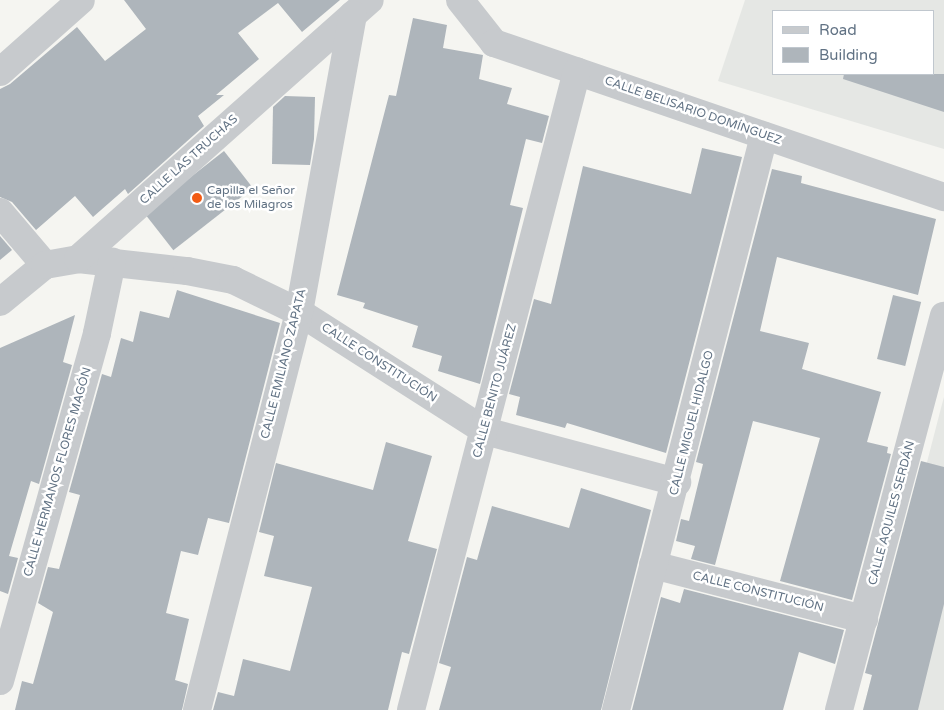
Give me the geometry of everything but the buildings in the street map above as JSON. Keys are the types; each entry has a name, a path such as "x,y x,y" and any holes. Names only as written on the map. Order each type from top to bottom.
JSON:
{"street":[{"path":"0,72 81,0"},
{"name":"CALLE BELISARIO DOMÍNGUEZ","path":"460,0 494,42 944,198"},
{"name":"CALLE LAS TRUCHAS","path":"78,259 361,7"},
{"name":"CALLE EMILIANO ZAPATA","path":"197,710 299,312 361,7"},
{"name":"CALLE BENITO JUÁREZ","path":"411,710 577,71"},
{"name":"CALLE MIGUEL HIDALGO","path":"616,710 653,565 677,482 764,136"},
{"path":"0,212 45,265"},
{"path":"0,302 45,265 78,259"},
{"name":"CALLE CONSTITUCIÓN","path":"78,259 187,271 233,280 299,312 485,431 677,482"},
{"name":"CALLE HERMANOS FLORES MAGÓN","path":"0,681 94,343 112,262"},
{"name":"CALLE AQUILES SERDÁN","path":"839,710 944,316"},
{"name":"CALLE CONSTITUCIÓN","path":"653,565 864,619"}],"shaded area":[{"path":"745,0 944,0 944,149 718,81"},
{"path":"944,397 944,710 863,710 941,408"}],"place":[{"name":"Capilla el Señor de los Milagros","path":"197,198"}]}
